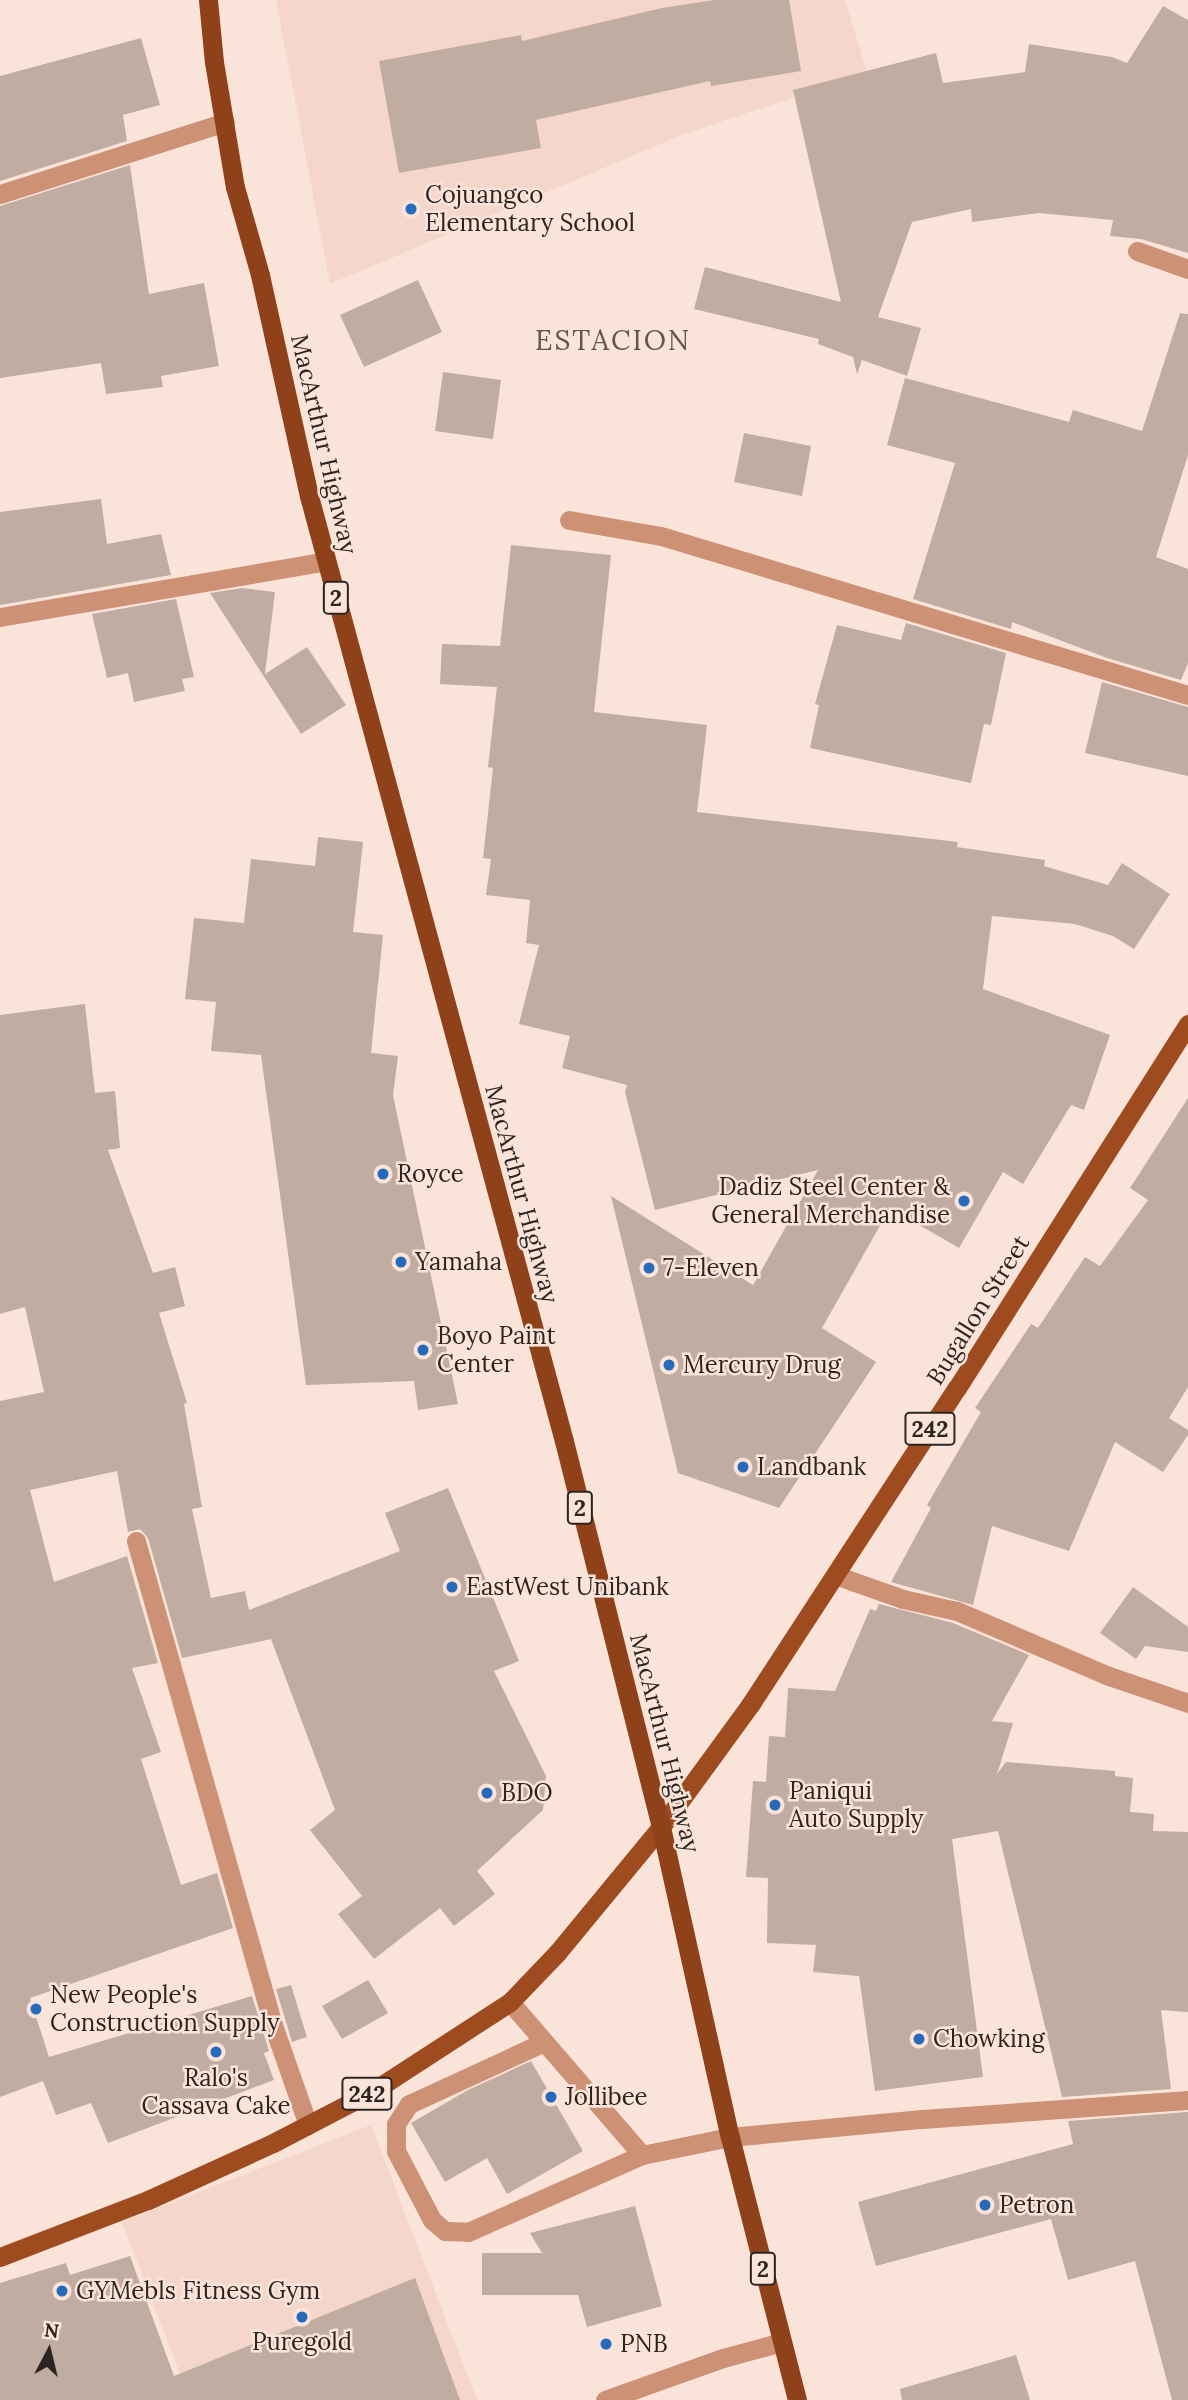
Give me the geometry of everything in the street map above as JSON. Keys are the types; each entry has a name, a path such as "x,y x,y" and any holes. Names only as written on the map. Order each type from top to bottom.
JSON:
{"highway":[{"name":"MacArthur Highway","path":"208,0 214,62 235,187 260,275 326,561 564,1441 662,1828 730,2137 797,2400"}],"main road":[{"name":"Bugallon Street","path":"662,1828 750,1705 1187,1026"},
{"name":"242","path":"0,2256 148,2200 308,2125 373,2091 510,2002 556,1953 662,1828"}],"street":[{"path":"0,194 225,122"},
{"path":"1138,251 1188,270"},
{"path":"569,520 661,536 1188,695"},
{"path":"0,617 326,561"},
{"path":"136,1541 273,2025 308,2125"},
{"path":"835,1575 903,1599 957,1611 1109,1676 1188,1703"},
{"path":"510,2002 642,2155"},
{"path":"544,2042 409,2104 396,2124 397,2151 432,2220 445,2231 468,2232 642,2155 730,2137 922,2119 1188,2100"},
{"path":"605,2400 723,2358 782,2342"}],"shaded area":[{"name":"Cojuangco Elementary School","path":"276,0 845,0 867,73 684,134 330,284"},
{"name":"Puregold","path":"371,2125 477,2400 190,2400 122,2222"}],"building":[{"path":"714,0 789,0 801,71 711,86 710,81 536,120 541,148 399,173 379,61 521,35 522,41 662,8"},
{"path":"1163,6 1188,20 1188,253 1141,239 1110,236 1113,220 1039,213 972,222 971,209 912,222 878,317 921,328 907,376 862,360 857,374 853,357 818,344 819,339 694,309 705,267 841,302 793,90 936,53 943,83 1025,72 1029,44 1112,57 1127,63"},
{"path":"141,38 160,105 123,115 127,141 0,181 0,76"},
{"path":"130,165 149,294 204,283 219,366 161,376 163,387 106,394 101,363 0,378 0,206"},
{"path":"418,280 442,332 364,367 340,315"},
{"path":"1180,313 1188,314 1188,455 1156,557 1188,569 1188,663 1181,680 1107,658 1012,622 1011,629 913,599 955,463 887,445 905,378 1069,422 1073,410 1142,431"},
{"path":"443,372 501,380 493,439 435,431"},
{"path":"744,433 811,446 802,496 734,482"},
{"path":"101,499 107,544 161,534 171,575 0,605 0,512"},
{"path":"511,545 611,555 594,712 707,725 697,812 958,842 957,847 1045,860 1044,866 1108,885 1122,863 1170,894 1134,949 1113,936 1075,924 992,916 983,989 1110,1035 1084,1110 1071,1105 1023,1184 1003,1172 959,1248 890,1208 822,1328 876,1362 779,1508 678,1473 611,1196 753,1285 818,1170 655,1210 625,1092 627,1085 562,1068 570,1036 519,1024 539,945 526,943 530,900 486,895 491,859 483,858 493,768 488,767 497,687 440,684 442,644 500,646"},
{"path":"242,588 275,592 265,674 307,647 346,705 301,734 210,593"},
{"path":"176,599 194,677 182,679 185,691 134,702 128,673 107,678 92,614"},
{"path":"906,623 1006,653 991,725 984,724 971,783 810,748 819,705 815,704 837,625 901,640"},
{"path":"1102,682 1188,707 1188,776 1085,753"},
{"path":"318,837 363,842 353,932 383,935 371,1053 398,1056 393,1095 458,1404 418,1410 414,1381 306,1385 261,1055 211,1051 216,1002 185,999 194,918 244,923 251,859 315,866"},
{"path":"85,1004 95,1093 115,1091 120,1148 108,1150 153,1273 175,1267 185,1306 159,1313 187,1403 184,1404 202,1507 192,1509 211,1598 245,1591 249,1610 400,1551 385,1513 448,1488 519,1661 494,1671 546,1776 543,1810 477,1871 495,1894 454,1926 440,1908 374,1959 338,1914 362,1896 310,1830 335,1810 271,1639 182,1658 148,1538 140,1529 128,1532 117,1471 30,1490 54,1582 127,1556 158,1663 132,1668 161,1752 141,1759 181,1885 217,1873 233,1928 30,1998 49,2057 252,1996 269,2051 264,2053 274,2080 108,2143 91,2103 56,2115 43,2081 0,2097 0,1401 44,1392 25,1307 0,1314 0,1015"},
{"path":"1188,1098 1188,1387 1169,1418 1188,1430 1188,1435 1163,1472 1115,1442 1069,1551 992,1526 973,1605 891,1582 931,1508 927,1505 981,1412 975,1408 1031,1324 1038,1328 1085,1257 1100,1266 1148,1200 1130,1188"},
{"path":"1133,1587 1188,1627 1188,1652 1145,1646 1136,1659 1100,1633"},
{"path":"879,1604 953,1623 1029,1655 992,1721 1013,1723 997,1774 1006,1762 1115,1771 1115,1776 1133,1778 1130,1812 1154,1814 1153,1831 1188,1832 1188,2012 1161,2010 1171,2089 1062,2097 998,1831 952,1839 983,2077 875,2091 859,1976 813,1972 816,1945 767,1943 768,1878 746,1877 753,1781 766,1782 769,1736 785,1737 788,1688 835,1691 870,1609 876,1611"},
{"path":"368,1980 388,2013 342,2039 322,2006"},
{"path":"291,1985 307,2037 292,2042 276,1989"},
{"path":"531,2061 583,2151 507,2194 487,2158 445,2182 411,2123 468,2090"},
{"path":"1188,2112 1188,2400 1172,2400 1135,2261 1068,2280 1051,2219 876,2266 858,2202 1073,2144 1068,2121"},
{"path":"635,2206 662,2306 587,2327 578,2295 482,2295 482,2253 542,2253 530,2233"},
{"path":"130,2256 174,2376 415,2278 460,2400 0,2400 0,2283 66,2263 70,2275"},
{"path":"1016,2355 1030,2400 902,2400 900,2389"}],"place":[{"name":"Cojuangco Elementary School","path":"411,209"},
{"name":"Royce","path":"383,1174"},
{"name":"Dadiz Steel Center & General Merchandise","path":"964,1201"},
{"name":"Yamaha","path":"401,1262"},
{"name":"7-Eleven","path":"649,1268"},
{"name":"Boyo Paint Center","path":"423,1350"},
{"name":"Mercury Drug","path":"669,1365"},
{"name":"Landbank","path":"743,1467"},
{"name":"EastWest Unibank","path":"452,1587"},
{"name":"BDO","path":"487,1793"},
{"name":"Paniqui Auto Supply","path":"775,1805"},
{"name":"New People's Construction Supply","path":"36,2009"},
{"name":"Chowking","path":"919,2039"},
{"name":"Ralo's Cassava Cake","path":"216,2052"},
{"name":"Jollibee","path":"551,2097"},
{"name":"Petron","path":"985,2205"},
{"name":"GYMebls Fitness Gym","path":"62,2291"},
{"name":"Puregold","path":"302,2317"},
{"name":"PNB","path":"606,2344"}],"district":[{"name":"ESTACION","path":"613,340"}]}
